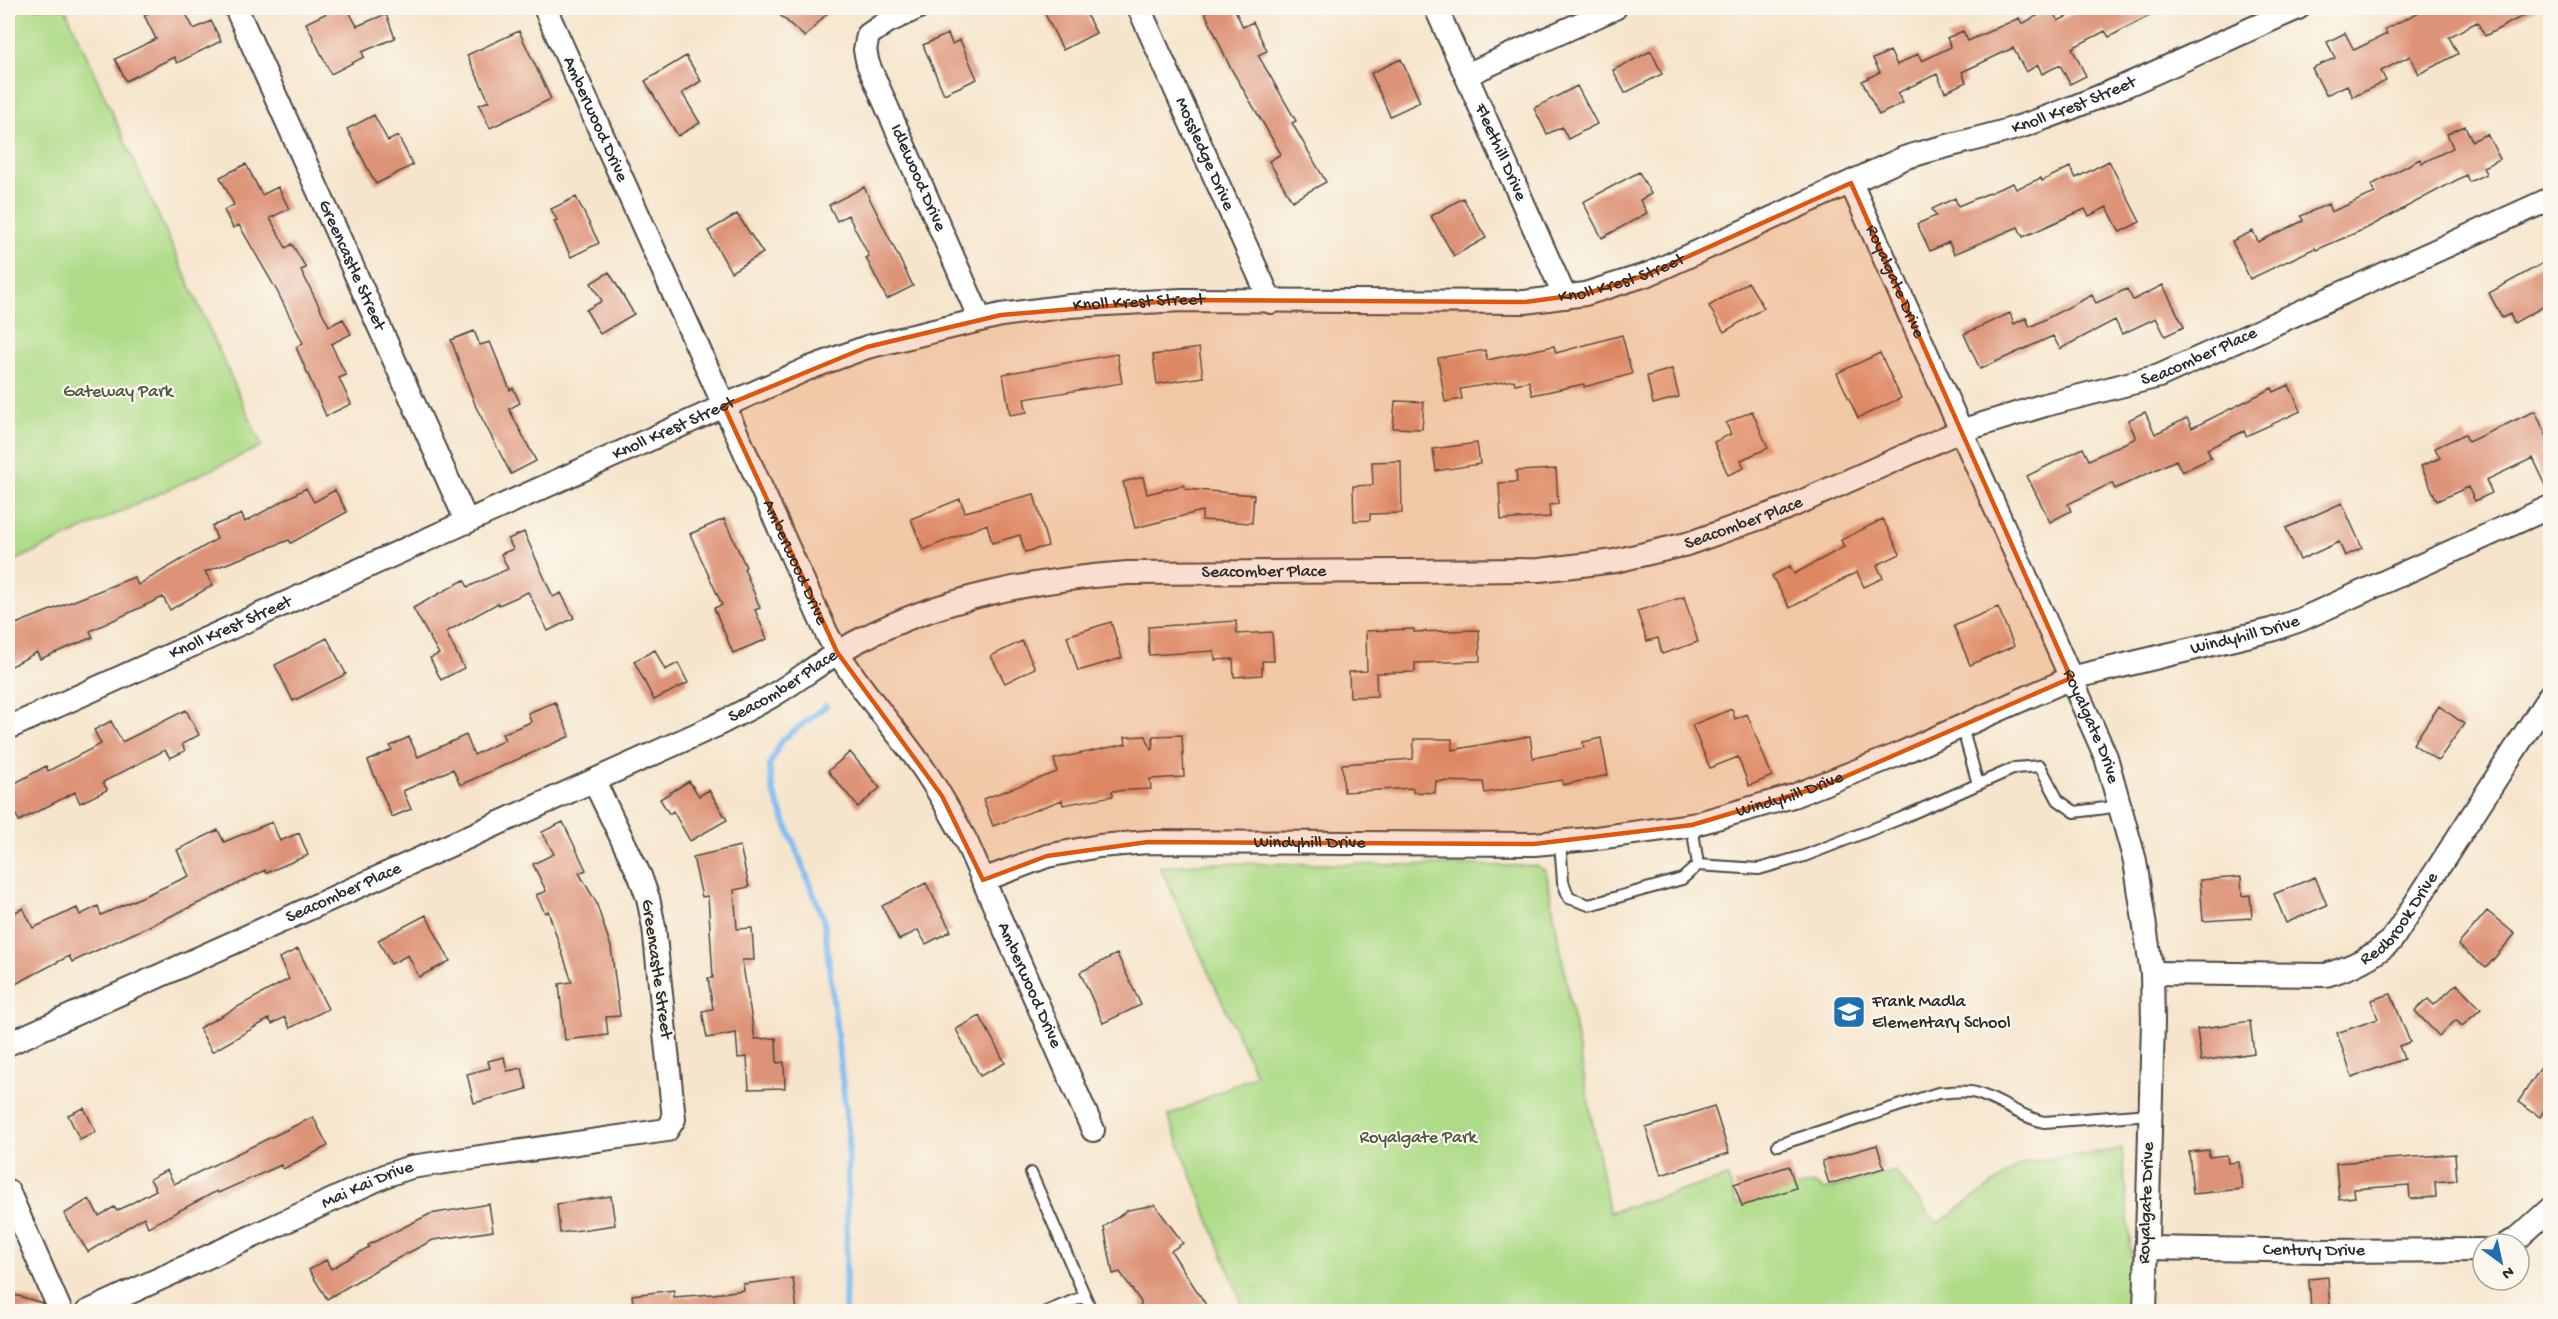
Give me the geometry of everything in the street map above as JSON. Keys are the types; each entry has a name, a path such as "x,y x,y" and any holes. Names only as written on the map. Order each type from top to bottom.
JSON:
{"street":[{"name":"Greencastle Street","path":"236,8 467,522"},
{"name":"Amberwood Drive","path":"545,8 837,652 942,796 983,880 1093,1130"},
{"name":"Idlewood Drive","path":"916,8 887,22 868,35 866,50 868,64 980,319"},
{"name":"Mossledge Drive","path":"1139,8 1270,302"},
{"name":"Fleethill Drive","path":"1436,8 1565,297"},
{"path":"1466,75 1615,8"},
{"name":"Knoll Krest Street","path":"8,728 807,369 867,347 980,319 1080,306 1182,300 1525,302 1565,297 1649,274 1904,158 1940,146 2025,126 2072,108 2298,8"},
{"name":"Royalgate Drive","path":"1851,183 2106,757 2121,806 2135,861 2152,973 2145,1311"},
{"name":"Seacomber Place","path":"8,1044 715,726 772,696 837,652 911,616 1005,589 1080,576 1127,573 1540,570 1615,561 1687,544 1740,527 1960,431 2045,405 2159,376 2550,199"},
{"name":"Windyhill Drive","path":"983,880 1047,856 1099,846 1148,842 1488,845 1560,842 1692,825 1826,784 2071,678 2271,630 2300,620 2550,507"},
{"name":"Redbrook Drive","path":"2152,973 2326,975 2353,967 2373,956 2391,941 2550,695"},
{"name":"Greencastle Street","path":"594,781 640,876 654,927 674,1119 667,1130"},
{"name":"Mai Kai Drive","path":"87,1311 387,1175 411,1167 667,1130"},
{"path":"8,1191 61,1311"},
{"path":"2525,1232 2550,1209"},
{"name":"Century Drive","path":"2146,1248 2333,1251 2471,1250"}],"lane":[{"path":"1962,727 1978,784"},
{"path":"1560,842 1563,882 1569,898 1589,905 1682,879 1698,865 1760,869 1804,856 2015,768 2040,766 2058,800 2075,812 2121,806"},
{"path":"1692,825 1698,865"},
{"path":"1778,1145 1938,1094 1964,1091 1977,1094 2029,1119 2044,1122 2150,1114"},
{"path":"1031,1173 1092,1311"},
{"path":"1046,1311 1085,1296"}],"highlighted area":[{"path":"1851,183 2071,678 1826,785 1692,825 1534,844 1148,842 1047,856 983,880 942,796 837,652 724,406 867,347 1001,315 1182,300 1525,302 1585,294 1649,274"}],"green space":[{"name":"Gateway Park","path":"8,8 65,8 262,446 8,564"},
{"name":"Royalgate Park","path":"1211,863 1537,866 1546,871 1609,1212 1728,1177 1736,1204 1813,1183 1824,1190 1895,1171 1937,1224 2023,1163 2122,1149 2136,1311 1245,1311 1168,1116 1256,1075 1160,867"}],"building":[{"path":"159,8 183,8 194,29 211,21 221,41 177,63 174,57 126,81 115,59 156,39 144,15"},
{"path":"337,8 347,8 357,26 386,14 395,38 362,52 364,57 331,74 306,23"},
{"path":"772,8 832,8 805,37"},
{"path":"1042,8 1083,8 1096,33 1063,50"},
{"path":"1203,8 1234,8 1243,27 1253,22 1267,51 1258,55 1296,121 1292,123 1326,182 1292,201 1269,161 1281,154 1230,67"},
{"path":"2051,8 2058,21 2084,8 2164,8 2109,37 2105,31 2072,48 2086,76 2070,84 2060,65 2042,74 2038,65 2026,72 2013,48 1962,72 1966,82 1945,92 1937,74 1897,93 1903,103 1879,115 1862,81 1880,72 1873,59 1890,51 1897,65 1918,54 1922,61 1951,47 1947,38 1963,31 1968,41 2019,18 2022,24"},
{"path":"2427,8 2538,8 2485,36 2477,22 2449,37 2458,54 2419,74 2410,56 2381,71 2386,81 2353,97 2347,85 2326,95 2312,68 2335,58 2327,42 2345,33 2354,50 2387,34 2385,29"},
{"path":"519,31 551,99 490,128 479,105 489,101 467,55"},
{"path":"948,34 952,44 960,40 977,79 944,94 923,45"},
{"path":"1651,51 1662,74 1625,93 1613,70"},
{"path":"686,56 701,81 682,93 700,123 678,136 645,81"},
{"path":"1401,59 1420,102 1390,116 1371,73"},
{"path":"1577,86 1597,124 1568,139 1562,127 1547,134 1534,108"},
{"path":"374,115 388,141 398,136 413,165 376,184 347,129"},
{"path":"2465,126 2472,141 2487,134 2500,159 2483,167 2486,174 2469,182 2466,175 2367,228 2316,250 2315,248 2250,279 2232,241 2253,231 2258,242 2303,221 2301,216 2328,204 2331,212 2375,193 2371,185 2420,159 2422,163 2453,148 2447,134"},
{"path":"2109,161 2140,222 2120,232 2107,207 2089,216 2085,209 2023,237 2018,227 1954,254 1949,242 1930,251 1917,224 1936,216 1932,209 1955,198 1958,206 2013,183 2016,189 2041,178 2042,181 2070,167 2076,178"},
{"path":"246,164 262,195 278,187 289,209 270,218 286,248 292,244 306,268 301,270 329,326 343,319 351,334 331,344 346,375 339,378 351,404 326,416 296,347 303,343 277,291 239,225 233,228 224,210 234,205 220,177"},
{"path":"1639,172 1651,194 1640,200 1647,213 1602,238 1583,202"},
{"path":"864,187 913,286 887,299 848,215 837,221 829,205"},
{"path":"576,197 599,243 571,257 554,221 557,220 551,209"},
{"path":"1463,198 1486,238 1454,256 1431,216"},
{"path":"737,214 763,253 731,272 708,231"},
{"path":"2545,262 2550,272 2550,303 2514,323 2510,314 2502,318 2489,293"},
{"path":"609,272 634,314 600,334 586,310 602,301 591,283"},
{"path":"1748,282 1764,308 1724,332 1709,306"},
{"path":"2163,285 2184,327 2165,336 2156,318 2122,334 2115,320 2060,349 2053,336 1980,369 1964,334 2010,313 2014,324 2026,318 2030,327 2092,295 2096,303 2127,289 2133,300"},
{"path":"474,331 480,345 490,342 510,390 513,388 520,403 509,409 536,461 511,474 476,407 451,340"},
{"path":"1622,335 1632,374 1584,387 1584,384 1532,395 1529,381 1515,384 1514,380 1460,389 1462,399 1445,402 1438,358 1485,350 1487,360 1554,346 1556,353"},
{"path":"1199,348 1203,377 1157,384 1153,355"},
{"path":"1880,353 1901,398 1858,418 1837,373"},
{"path":"1117,354 1122,383 1024,399 1027,412 1010,415 1003,374"},
{"path":"1672,369 1679,397 1653,404 1647,376"},
{"path":"2289,385 2301,411 2246,436 2244,431 2207,449 2211,458 2182,472 2176,460 2115,489 2112,483 2068,504 2071,511 2050,522 2027,476 2083,448 2089,460 2136,438 2128,420 2145,412 2155,434 2187,418 2192,428 2272,388 2274,392"},
{"path":"1395,401 1424,402 1422,429 1393,428"},
{"path":"1752,411 1768,448 1741,460 1744,468 1728,475 1714,442 1731,434 1726,423"},
{"path":"2535,411 2550,444 2550,494 2533,458 2486,480 2492,493 2475,501 2468,487 2437,501 2421,466 2440,458 2435,448 2465,434 2468,442"},
{"path":"1477,443 1480,464 1436,471 1433,449"},
{"path":"1401,461 1402,513 1370,514 1370,520 1354,521 1353,486 1373,485 1372,462"},
{"path":"1556,469 1558,504 1549,505 1550,517 1501,520 1499,483 1517,482 1516,471"},
{"path":"1143,477 1147,494 1184,485 1185,489 1254,495 1252,523 1202,520 1202,511 1135,528 1123,482"},
{"path":"306,488 314,502 335,490 347,512 291,543 289,540 205,572 213,585 170,610 163,597 90,631 93,637 40,659 37,652 8,668 8,627 134,577 138,585 217,539 212,526 242,514 245,522"},
{"path":"1034,494 1048,546 1025,552 1020,535 992,543 987,524 923,550 911,519 960,499 965,512"},
{"path":"2342,503 2362,548 2345,556 2339,542 2300,560 2286,528"},
{"path":"724,519 746,567 744,568 760,608 755,610 767,639 733,653 714,608 722,605 690,534"},
{"path":"1883,519 1900,554 1877,565 1883,578 1864,587 1857,572 1790,608 1772,576 1790,566 1794,574 1844,547 1841,540"},
{"path":"524,532 553,597 561,593 574,618 548,631 528,592 499,605 498,603 446,632 464,668 441,680 430,658 439,654 413,608 464,580 468,587 508,569 501,554 513,549 508,539"},
{"path":"1684,597 1698,642 1662,654 1658,638 1647,641 1637,611"},
{"path":"1998,607 2014,646 1970,665 1954,626"},
{"path":"1236,621 1237,634 1272,632 1274,661 1262,661 1262,675 1234,677 1233,659 1215,660 1214,651 1149,655 1148,627"},
{"path":"1111,622 1122,658 1078,671 1067,636"},
{"path":"1414,629 1414,632 1479,630 1480,661 1415,663 1415,672 1376,673 1377,696 1350,697 1349,672 1367,671 1366,631"},
{"path":"327,638 346,674 293,701 275,665"},
{"path":"1022,641 1035,668 1005,683 991,656"},
{"path":"655,650 665,670 678,663 688,683 654,700 634,661"},
{"path":"555,702 570,736 460,785 453,769 403,791 411,809 392,817 368,761 392,750 390,746 409,737 418,757 466,735 474,755 505,740 502,734 531,722 528,713"},
{"path":"2439,706 2464,724 2438,761 2413,744"},
{"path":"1732,709 1735,719 1747,714 1772,776 1749,786 1738,757 1710,768 1692,725"},
{"path":"186,710 199,735 182,744 185,751 170,758 165,750 103,782 107,790 80,803 75,792 19,821 8,799 8,787 46,766 48,771 101,744 94,730 111,721 122,742"},
{"path":"1182,735 1184,777 1150,779 1151,789 1112,791 1113,796 1063,805 1062,800 993,826 983,799 1057,772 1054,759 1126,744 1125,737 1146,736 1151,750 1153,749 1153,736"},
{"path":"1530,736 1533,758 1584,748 1583,742 1601,738 1608,775 1563,785 1562,780 1485,793 1483,782 1436,781 1435,793 1413,792 1413,788 1344,792 1342,764 1413,759 1414,739 1452,739 1452,750"},
{"path":"850,752 880,788 858,807 828,771"},
{"path":"689,781 699,796 709,790 727,820 690,841 673,811 669,814 660,799"},
{"path":"272,822 280,841 299,833 308,855 266,873 265,870 72,962 69,956 8,988 8,916 23,908 33,928 77,908 80,915 98,906 101,915 189,876 177,850 218,830 224,842"},
{"path":"563,822 586,870 579,873 596,902 611,947 620,1016 606,1017 608,1035 565,1040 559,984 572,982 548,911 545,913 536,895 546,891 533,864 554,854 542,832"},
{"path":"740,846 749,887 734,890 737,929 752,928 754,960 742,960 755,1039 776,1038 777,1063 784,1062 785,1088 749,1089 747,1057 738,1058 736,1033 707,1038 702,1011 713,1009 708,978 713,978 708,896 702,897 693,857"},
{"path":"2241,877 2242,896 2250,895 2252,918 2203,921 2200,880"},
{"path":"2315,877 2327,905 2286,923 2274,894"},
{"path":"926,883 951,931 926,944 918,930 899,940 882,906"},
{"path":"2487,911 2515,934 2486,968 2458,945"},
{"path":"426,915 450,961 419,977 408,955 391,964 378,940"},
{"path":"298,949 328,1009 290,1028 285,1017 272,1024 269,1019 212,1052 199,1028 289,979 279,958"},
{"path":"1117,954 1141,1005 1103,1023 1080,972"},
{"path":"2457,984 2481,1009 2462,1026 2456,1020 2439,1036 2415,1011 2428,999 2434,1005"},
{"path":"2391,994 2410,1042 2399,1046 2404,1059 2352,1077 2337,1033 2378,1019 2371,1000"},
{"path":"980,1016 1005,1063 980,1076 956,1029"},
{"path":"2250,1021 2254,1053 2201,1061 2197,1029"},
{"path":"2550,1054 2550,1101 2540,1117 2518,1102"},
{"path":"504,1057 507,1071 522,1068 527,1089 474,1103 467,1074 490,1068 488,1061"},
{"path":"1714,1106 1729,1153 1661,1175 1646,1128"},
{"path":"84,1108 96,1132 80,1140 68,1115"},
{"path":"313,1117 328,1146 283,1169 281,1165 218,1193 217,1191 148,1227 144,1217 88,1252 64,1214 89,1199 99,1216 114,1207 117,1211 156,1190 150,1179 167,1170 174,1184"},
{"path":"1877,1145 1884,1168 1829,1184 1822,1161"},
{"path":"2209,1150 2209,1157 2227,1155 2228,1163 2239,1162 2242,1189 2193,1194 2189,1152"},
{"path":"2455,1154 2457,1180 2435,1182 2436,1197 2410,1199 2409,1185 2354,1189 2355,1197 2339,1199 2336,1163"},
{"path":"1789,1166 1796,1188 1742,1206 1734,1184"},
{"path":"611,1196 615,1225 560,1233 557,1204"},
{"path":"489,1204 493,1231 433,1240 327,1299 309,1270 326,1260 331,1269 369,1247 368,1245 430,1214"},
{"path":"1155,1205 1183,1243 1171,1251 1210,1311 1140,1311 1141,1302 1120,1272 1113,1274 1104,1227 1128,1210"},
{"path":"2328,1277 2330,1311 2311,1311 2309,1279"},
{"path":"793,1278 797,1311 634,1311 632,1295 674,1290 674,1297 713,1294 744,1290 743,1284"},
{"path":"8,1293 42,1303 46,1311 8,1311"}],"waterway":[{"path":"826,706 782,740 769,766 773,791 824,920 849,1139 845,1312"}],"place":[{"name":"Frank Madla Elementary School","path":"1849,1012"}]}
